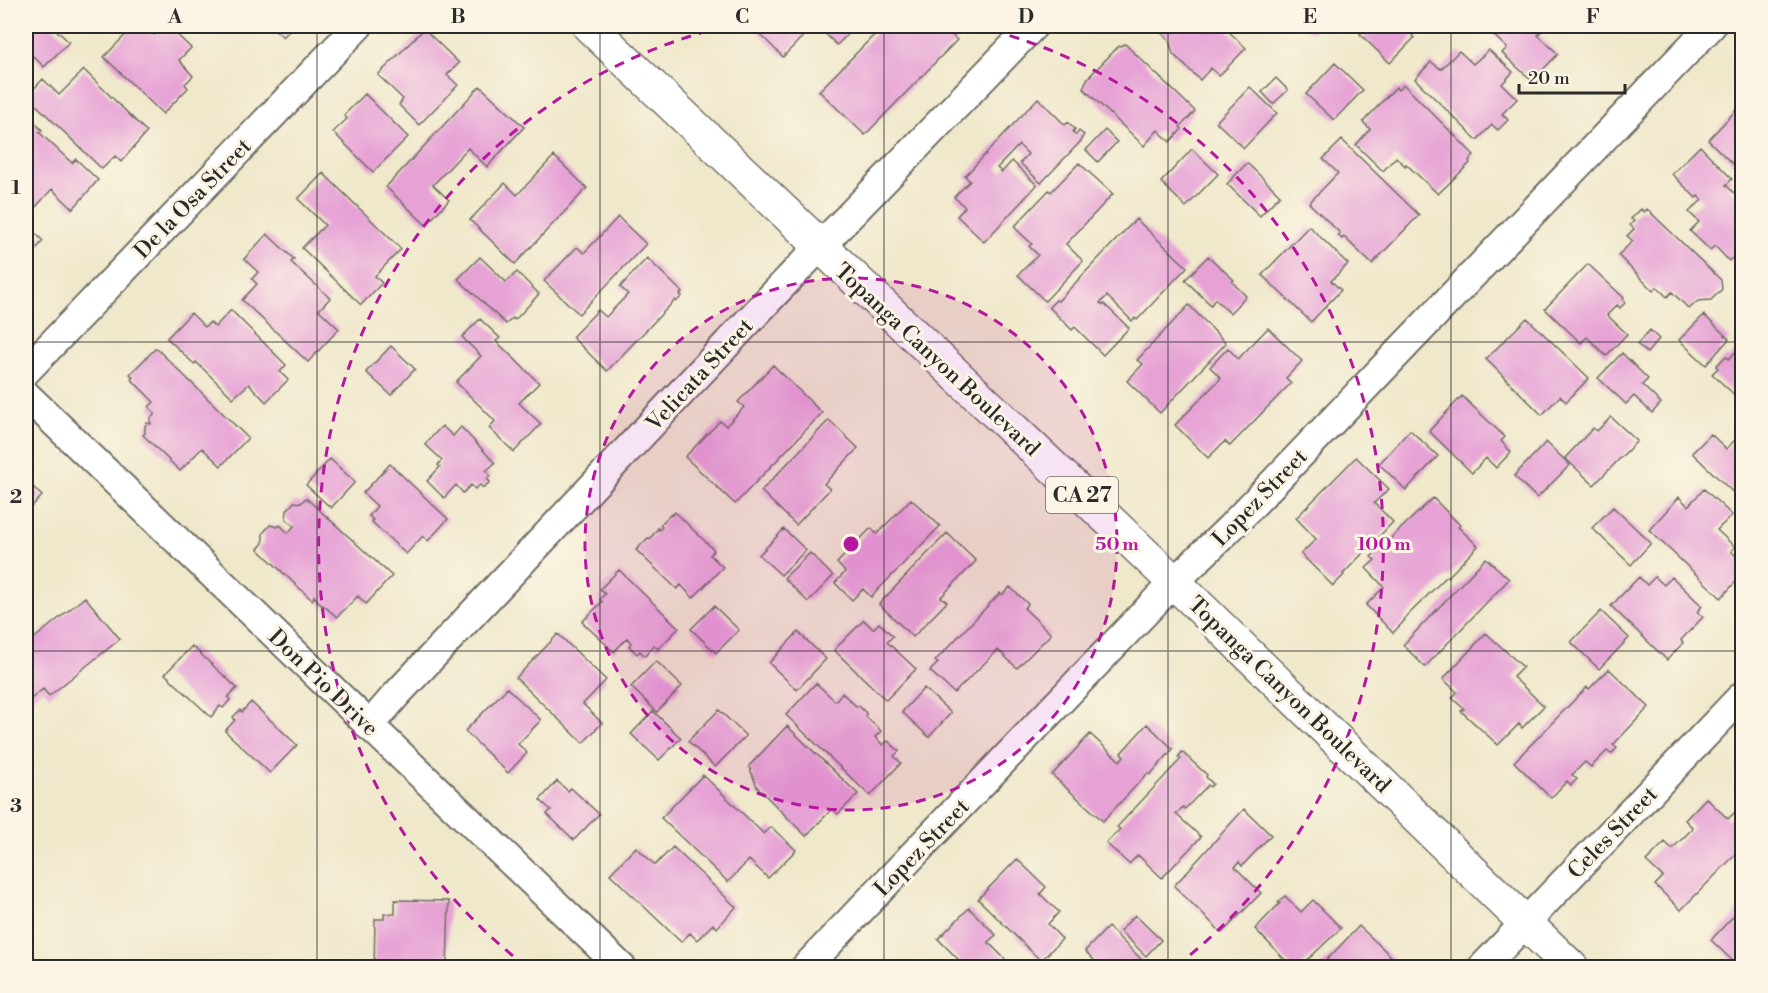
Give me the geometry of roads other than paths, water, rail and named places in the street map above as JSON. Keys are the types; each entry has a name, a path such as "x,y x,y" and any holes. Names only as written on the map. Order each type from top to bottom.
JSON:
{"main road":[{"name":"Topanga Canyon Boulevard","path":"589,26 1174,582 1572,968"}],"street":[{"name":"De la Osa Street","path":"26,370 358,26"},
{"name":"Velicata Street","path":"369,726 775,293 1033,26"},
{"name":"Lopez Street","path":"806,968 1710,26"},
{"name":"Don Pio Drive","path":"26,395 622,968"},
{"name":"Celes Street","path":"1482,968 1743,696"}]}
